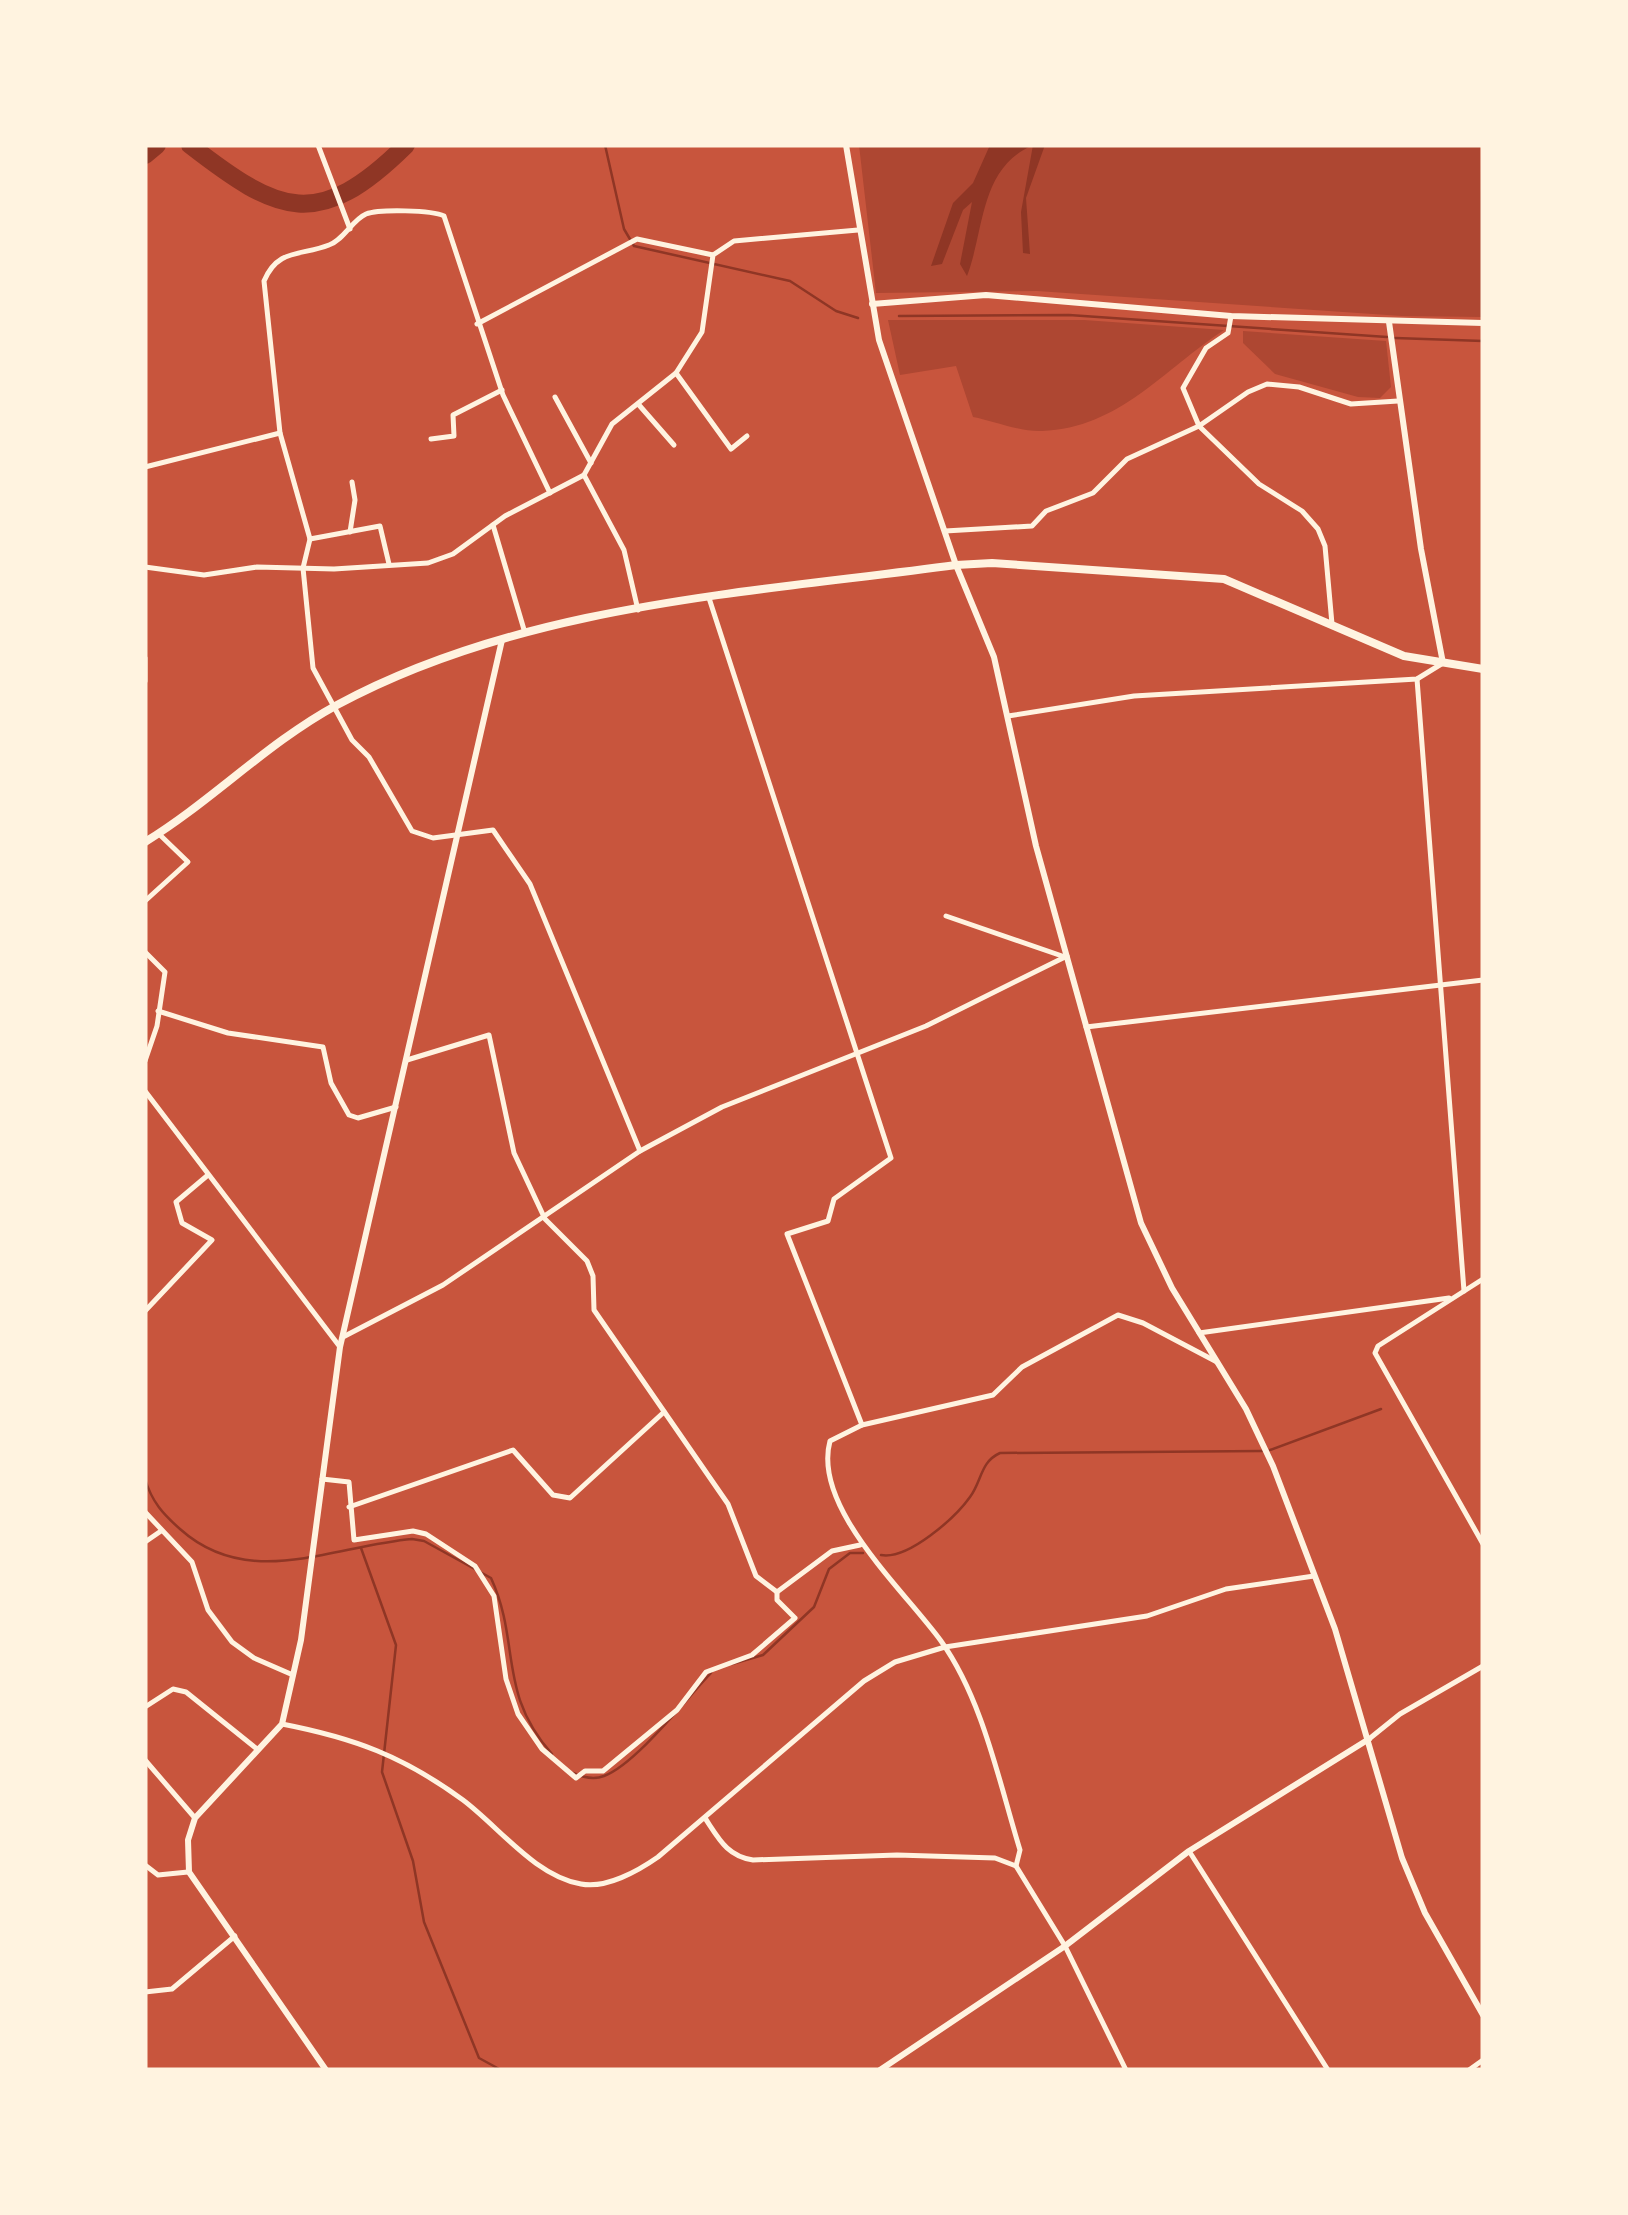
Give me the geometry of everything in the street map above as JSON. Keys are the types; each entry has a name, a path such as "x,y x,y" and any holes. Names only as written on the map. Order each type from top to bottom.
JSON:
{"main road":[{"path":"145,842 336,705 429,662 525,633 638,610 956,565 992,563 1224,579 1404,656 1483,669"}],"street":[{"path":"318,145 329,184 350,229"},
{"path":"846,145 872,304 896,393 956,565 994,657 1036,846 1141,1223 1268,1457 1314,1576 1402,1858 1424,1913 1483,2016"},
{"path":"550,492 502,390 444,216 434,211 365,214 331,245 278,259 264,280 280,433 310,539 303,568 313,668 352,740 369,757 412,831 432,838 493,830 530,884 640,1151"},
{"path":"478,324 637,239 713,254 734,241 858,230"},
{"path":"145,567 204,575 257,568 428,562 453,554 493,526 584,475 612,424 676,373 702,332 713,254"},
{"path":"872,304 986,295 1230,316 1483,323"},
{"path":"1230,316 1228,333 1206,348 1183,388 1200,426 1258,484 1302,511 1318,530 1326,546 1332,625"},
{"path":"1008,716 1134,696 1417,680 1443,663 1388,322"},
{"path":"676,373 731,448 748,436"},
{"path":"945,531 1032,526 1046,511 1094,493 1126,459 1200,426 1248,392 1267,384 1299,386 1351,404 1398,401"},
{"path":"431,439 454,436 453,415 502,390"},
{"path":"555,397 590,463"},
{"path":"639,405 674,446"},
{"path":"145,467 280,433"},
{"path":"584,475 624,550 638,610"},
{"path":"350,532 355,500 352,482"},
{"path":"310,539 380,526 390,564"},
{"path":"493,526 525,633"},
{"path":"709,598 892,1158 834,1199 828,1220 787,1234 862,1425"},
{"path":"321,2069 189,1872 188,1840 195,1818 282,1724 293,1674 340,1348 502,640"},
{"path":"145,658 145,682"},
{"path":"1417,680 1464,1291"},
{"path":"145,901 188,862 159,834"},
{"path":"946,916 1066,957"},
{"path":"145,952 164,972 145,1061"},
{"path":"343,1337 444,1285 640,1151 722,1107 926,1026 1066,957"},
{"path":"1086,1028 1483,980"},
{"path":"158,1011 228,1033 323,1047 330,1084 349,1115 358,1118 396,1107"},
{"path":"408,1060 489,1034 514,1153 545,1219 587,1261 593,1276 594,1310 728,1504 756,1576 777,1592"},
{"path":"145,1091 148,1100 340,1348"},
{"path":"145,1311 212,1240 182,1223 176,1202 208,1175"},
{"path":"1483,1279 1378,1346 1375,1353 1483,1544"},
{"path":"1199,1332 1453,1297"},
{"path":"1016,1866 1020,1850 989,1748 945,1647 871,1550 860,1545 842,1513 826,1454 830,1441 862,1425 993,1395 1022,1368 1118,1316 1143,1323 1220,1364"},
{"path":"349,1507 514,1450 553,1495 570,1498 664,1412"},
{"path":"322,1479 348,1482 354,1540 413,1531 426,1534 475,1566 494,1596 506,1679 518,1714 542,1749 576,1778 585,1772 604,1770 676,1710 712,1667 760,1650 796,1618 777,1600 777,1592"},
{"path":"145,1512 192,1562 208,1610 232,1642 254,1658 293,1674"},
{"path":"145,1542 161,1530"},
{"path":"777,1592 832,1552 860,1545"},
{"path":"282,1724 371,1745 451,1792 530,1858 568,1881 586,1886 638,1871 877,1671 945,1647 1147,1616 1226,1590 1314,1576"},
{"path":"880,2070 1064,1946 1189,1851 1368,1740 1400,1714 1483,1666"},
{"path":"145,1707 173,1689 186,1692 258,1749"},
{"path":"145,1760 195,1818"},
{"path":"704,1818 736,1858 995,1858 1016,1866 1064,1946 1126,2070"},
{"path":"1189,1851 1328,2070"},
{"path":"145,1866 158,1875 189,1872"},
{"path":"145,1992 172,1990 234,1936"},
{"path":"1468,2070 1483,2060"}],"shaded area":[{"path":"859,145 1480,145 1483,317 1402,316 1037,291 876,293"},
{"path":"990,145 1033,145 1002,169 993,185 967,276 960,264 972,202 963,210 942,264 931,266 953,203 973,183"},
{"path":"1033,145 1045,145 1026,198 1030,254 1023,253 1021,212"},
{"path":"888,320 1084,320 1224,330 1118,408 1070,427 1034,431 973,417 956,366 900,375"},
{"path":"1243,331 1386,341 1391,387 1380,398 1358,397 1275,374 1243,343"}],"waterway":[{"path":"145,155 157,145"},
{"path":"190,145 249,186 274,198 298,203 322,201 348,191 406,145"},
{"path":"605,145 624,229 634,246 790,281 836,311 858,318"},
{"path":"899,316 1069,315 1387,337"},
{"path":"1395,338 1483,341"},
{"path":"1270,1450 1381,1409"},
{"path":"881,1555 904,1551 954,1516 974,1491 985,1467 1000,1453 1262,1451"},
{"path":"145,1479 159,1507 180,1529 206,1548 234,1558 292,1560 412,1539 424,1541 491,1578 500,1602 523,1709 552,1754"},
{"path":"361,1548 396,1645 382,1772 413,1861 424,1922 479,2058 501,2070"},
{"path":"732,1664 763,1655 814,1607 829,1569 850,1553 863,1553"},
{"path":"573,1773 596,1778 617,1769 646,1745 711,1673"}]}
